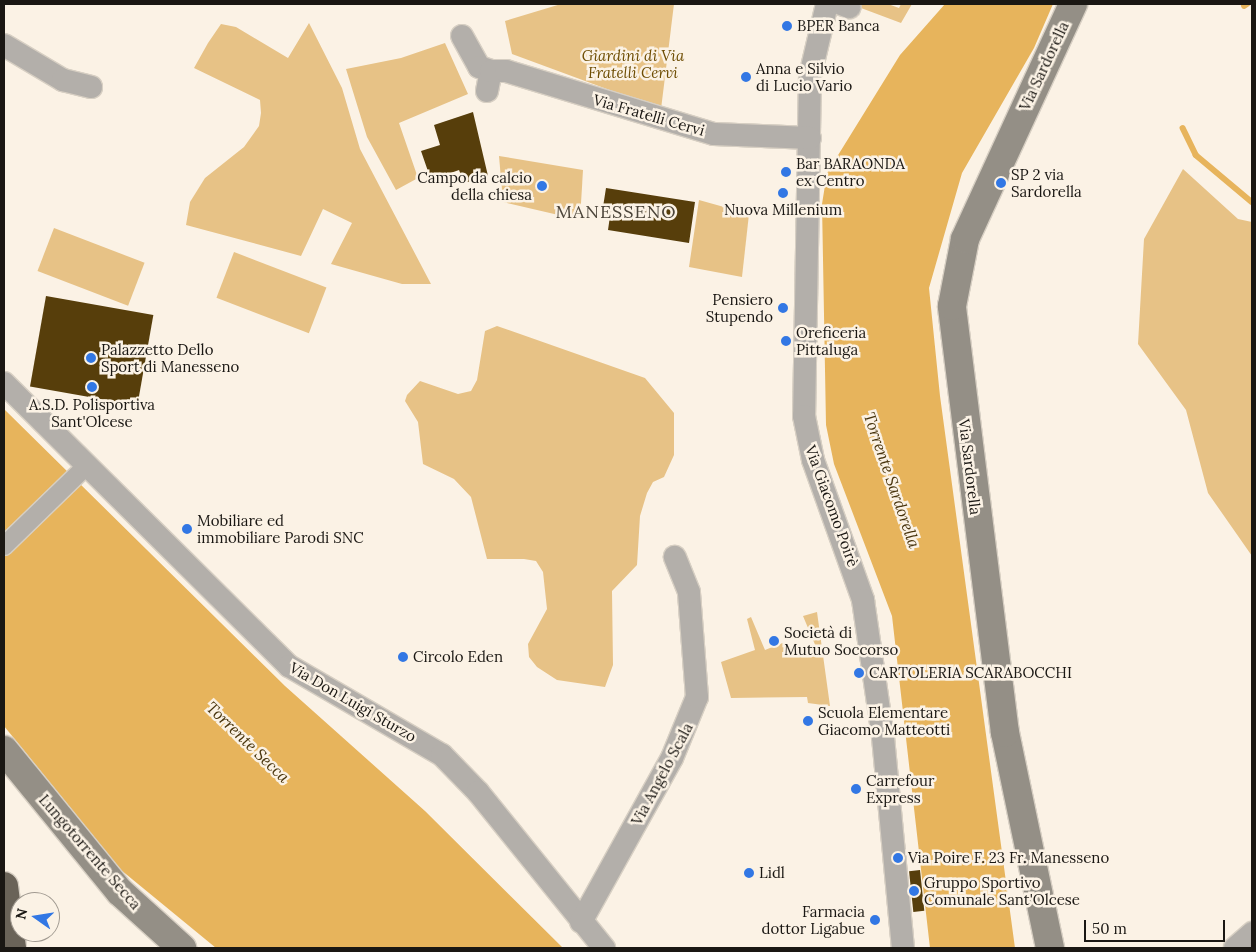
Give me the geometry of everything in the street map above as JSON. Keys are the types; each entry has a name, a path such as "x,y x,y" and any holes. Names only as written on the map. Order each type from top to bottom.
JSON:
{"highway":[{"path":"4,886 12,948"}],"main road":[{"name":"Via Sardorella","path":"1050,948 1005,733 952,306 965,239 1072,4"},
{"name":"Lungotorrente Secca","path":"4,750 120,892 182,948"}],"street":[{"name":"Via Giacomo Poirè","path":"827,4 810,76 805,426 813,460 863,600 883,737 903,948"},
{"name":"Via Fratelli Cervi","path":"462,36 489,81 506,71 714,134 810,138"},
{"path":"4,45 63,80 90,88"},
{"name":"Via Don Luigi Sturzo","path":"4,383 289,666 442,755 478,792 581,922 604,948"},
{"path":"4,546 80,472"},
{"name":"Via Angelo Scala","path":"581,922 672,758 697,697 689,592 675,557"},
{"path":"1236,948 1252,934"}],"green space":[{"name":"Giardini di Via Fratelli Cervi","path":"561,4 674,4 661,109 512,54 505,21"},
{"path":"888,4 899,8 901,4 912,4 901,23 853,5"},
{"path":"309,23 342,88 360,149 431,284 402,284 331,264 352,223 323,209 301,256 186,225 190,202 205,178 244,147 259,126 261,113 260,100 194,68 208,43 221,24 236,27 288,58"},
{"path":"445,43 468,94 399,123 418,178 396,190 367,137 346,69 401,58"},
{"name":"Campo da calcio della chiesa","path":"499,156 583,170 580,220 503,202"},
{"path":"1183,169 1238,219 1252,222 1252,556 1208,493 1186,410 1138,344 1144,239"},
{"path":"699,200 749,214 742,277 689,267"},
{"path":"54,228 145,263 128,306 38,271"},
{"path":"234,252 326,287 309,333 216,298"},
{"path":"497,326 645,378 674,413 674,455 664,477 653,482 647,493 640,516 637,565 612,591 613,665 605,687 557,680 537,667 529,657 528,644 547,609 543,572 536,561 524,559 487,559 471,497 454,479 423,464 418,422 405,401 407,395 420,381 458,394 471,391 477,380 485,331"},
{"path":"817,612 830,706 808,703 807,697 731,698 721,662 755,650 747,619 751,617 765,650 785,642 791,657 816,647 803,616"}],"water":[{"name":"Torrente Sardorella","path":"945,4 1053,4 1034,48 962,173 929,288 940,396 1015,948 930,948 892,616 834,464 826,425 822,204 827,173 900,55"},
{"name":"Torrente Secca","path":"4,409 285,686 425,811 563,948 216,948 121,870 4,726"}],"building":[{"path":"473,112 488,176 464,183 459,170 431,180 421,151 440,145 434,125"},
{"path":"606,188 695,202 689,243 608,230 611,209 603,207"},
{"name":"Palazzetto Dello Sport di Manesseno","path":"46,296 153,315 137,406 30,387"},
{"name":"Gruppo Sportivo Comunale Sant'Olcese","path":"920,870 924,911 913,912 909,871"}],"waterway":[{"path":"1183,128 1196,155 1252,202"}],"place":[{"name":"BPER Banca","path":"787,26"},
{"name":"Anna e Silvio di Lucio Vario","path":"746,77"},
{"name":"Bar BARAONDA ex Centro","path":"786,172"},
{"name":"SP 2 via Sardorella","path":"1001,183"},
{"name":"Campo da calcio della chiesa","path":"542,186"},
{"name":"Nuova Millenium","path":"783,193"},
{"name":"Pensiero Stupendo","path":"783,308"},
{"name":"Oreficeria Pittaluga","path":"786,341"},
{"name":"Palazzetto Dello Sport di Manesseno","path":"91,358"},
{"name":"A.S.D. Polisportiva Sant'Olcese","path":"92,387"},
{"name":"Mobiliare ed immobiliare Parodi SNC","path":"187,529"},
{"name":"Società di Mutuo Soccorso","path":"774,641"},
{"name":"Circolo Eden","path":"403,657"},
{"name":"CARTOLERIA SCARABOCCHI","path":"859,673"},
{"name":"Scuola Elementare Giacomo Matteotti","path":"808,721"},
{"name":"Carrefour Express","path":"856,789"},
{"name":"Via Poire F. 23 Fr. Manesseno","path":"898,858"},
{"name":"Lidl","path":"749,873"},
{"name":"Gruppo Sportivo Comunale Sant'Olcese","path":"914,891"},
{"name":"Farmacia dottor Ligabue","path":"875,920"}],"district":[{"name":"MANESSENO","path":"616,212"}]}
